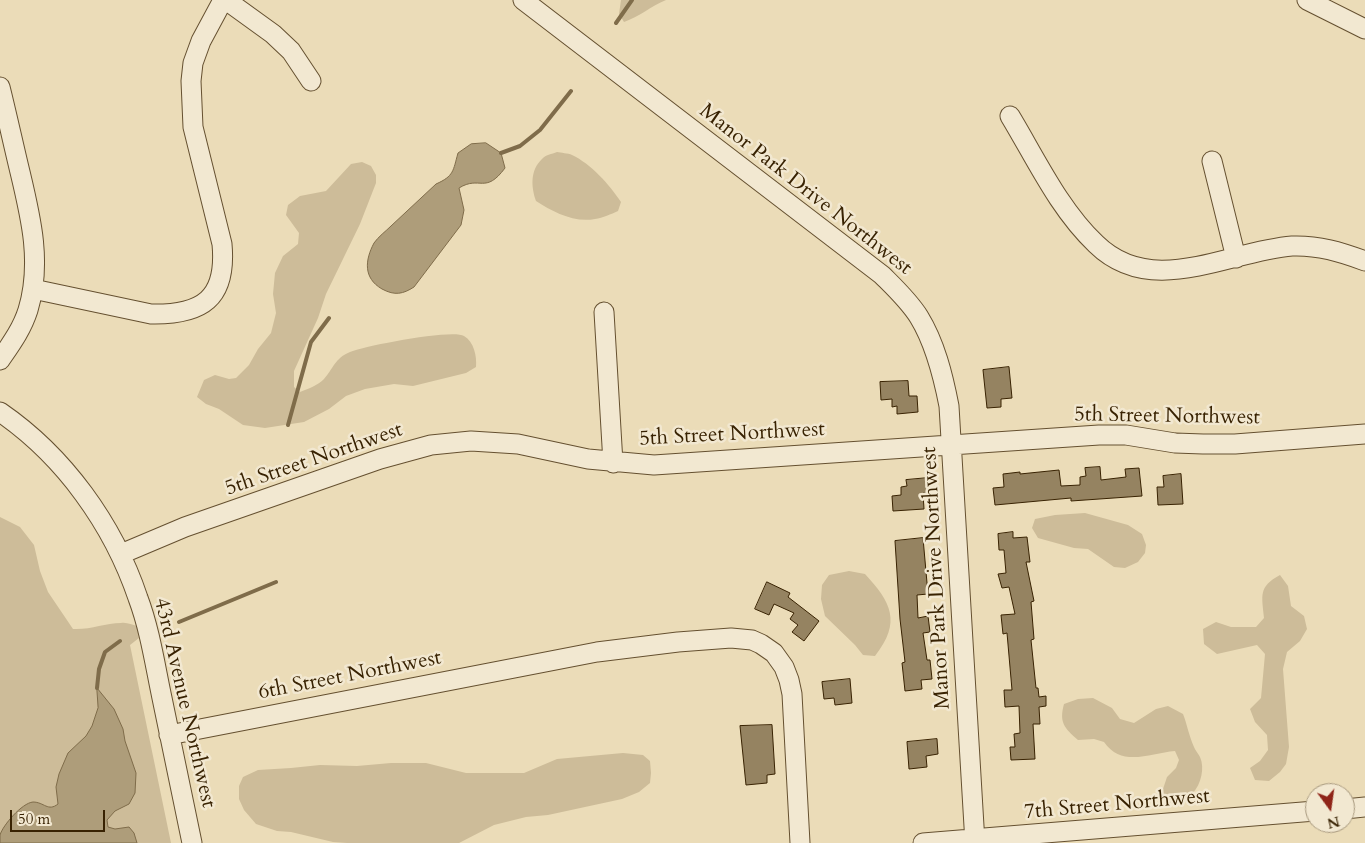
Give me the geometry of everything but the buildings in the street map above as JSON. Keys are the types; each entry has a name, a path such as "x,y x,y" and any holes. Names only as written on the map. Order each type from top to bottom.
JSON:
{"street":[{"path":"33,289 151,314 169,314 184,312 197,307 208,299 216,289 222,275 222,244 193,127 191,81 193,63 201,41 224,0 273,34 292,52 311,81"},
{"name":"Manor Park Drive Northwest","path":"524,0 882,275 919,316 938,360 949,406 975,842"},
{"path":"1307,0 1365,29"},
{"path":"0,87 29,211 36,253 33,289 27,312 18,334 0,360"},
{"path":"1010,116 1060,199 1077,223 1098,246 1113,258 1150,270 1173,271 1270,249 1312,246 1332,249 1365,261"},
{"path":"1212,161 1236,258"},
{"path":"604,312 613,463"},
{"name":"43rd Avenue Northwest","path":"0,412 32,437 67,473 92,506 121,554 141,607 150,642 192,843"},
{"name":"5th Street Northwest","path":"121,554 185,527 380,459 431,445 471,441 518,444 613,463 654,465 1099,435 1126,435 1175,443 1235,444 1365,434"},
{"name":"6th Street Northwest","path":"169,735 540,662 606,651 678,642 731,638 752,640 774,653 784,667 792,694 800,843"},
{"name":"7th Street Northwest","path":"923,843 975,842 1305,812"}],"shaded area":[{"path":"621,0 666,0 624,22 619,14"},
{"path":"486,143 501,153 505,168 492,181 472,183 459,188 464,210 461,225 414,287 402,293 395,293 376,285 371,280 368,268 369,256 374,243 436,184 450,175 454,169 458,153 471,144"},
{"path":"557,152 570,154 599,175 621,202 618,211 607,216 587,220 557,213 536,201 533,190 535,168 543,158"},
{"path":"362,162 371,166 376,175 376,183 360,224 326,294 318,318 294,371 294,387 300,392 319,383 345,354 350,352 389,342 427,336 456,334 464,336 474,350 476,367 466,373 413,386 394,384 365,389 346,396 329,409 304,422 265,428 243,425 197,397 204,380 215,375 229,379 236,378 249,365 258,349 271,333 276,313 273,294 275,273 283,256 298,244 299,233 286,215 288,205 300,196 326,191 351,164"},
{"path":"1085,513 1128,525 1142,534 1146,545 1145,553 1138,562 1125,568 1114,567 1088,549 1074,548 1038,538 1032,528 1035,519 1055,515"},
{"path":"0,517 20,527 34,545 40,571 48,592 73,629 123,623 137,626 139,638 130,645 171,843 0,843"},
{"path":"849,571 865,574 887,603 891,622 883,644 875,656 863,655 825,616 821,599 822,585 829,575"},
{"path":"1280,575 1288,586 1291,606 1304,616 1307,629 1300,641 1287,652 1283,669 1289,747 1286,764 1269,781 1255,780 1250,768 1260,761 1268,750 1267,735 1255,722 1250,709 1261,698 1265,654 1257,645 1217,654 1204,644 1203,629 1216,622 1231,627 1256,627 1264,618 1263,592 1273,579"},
{"path":"97,688 114,709 123,729 136,773 135,793 129,804 115,811 107,820 108,827 115,829 129,827 134,833 137,843 0,843 0,835 5,826 24,806 33,802 49,807 58,804 56,787 59,774 68,753 86,736 92,726 98,708"},
{"path":"1093,698 1112,708 1120,719 1134,723 1156,709 1168,706 1183,714 1202,766 1200,781 1190,796 1180,803 1170,804 1162,792 1167,777 1176,768 1179,760 1175,751 1128,757 1119,755 1111,750 1104,742 1094,739 1078,740 1069,732 1062,716 1064,704 1078,699"},
{"path":"623,753 643,755 650,761 650,783 639,792 622,799 494,825 459,843 347,843 277,831 256,824 244,810 239,799 239,786 243,777 258,770 320,765 357,766 391,763 426,763 466,773 524,773 557,759"}],"waterway":[{"path":"616,23 632,0"},
{"path":"501,153 520,146 540,130 571,91"},
{"path":"288,425 311,342 329,318"},
{"path":"179,622 276,582"},
{"path":"97,688 99,669 105,652 120,641"}]}
